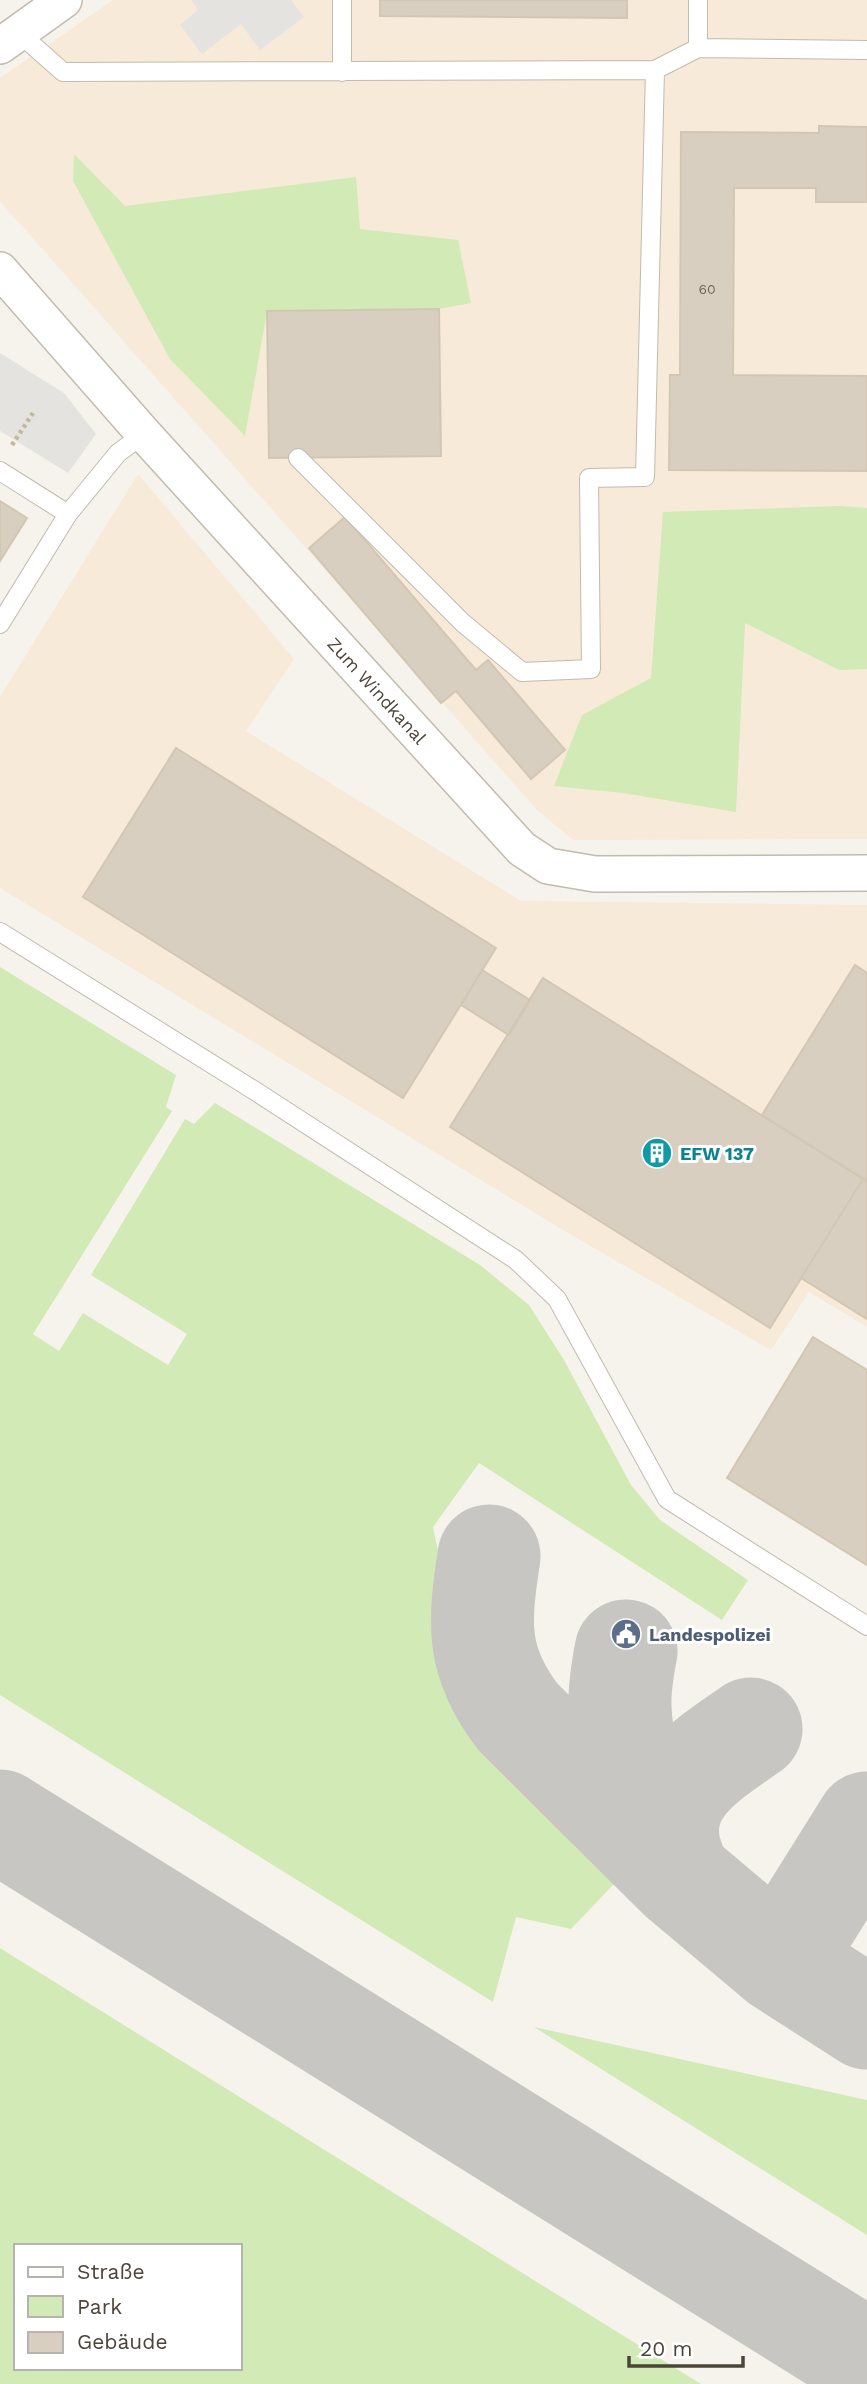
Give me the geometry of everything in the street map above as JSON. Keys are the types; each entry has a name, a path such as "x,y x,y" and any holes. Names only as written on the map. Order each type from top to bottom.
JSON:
{"street":[{"path":"9,39 64,0"},
{"name":"Zum Windkanal","path":"0,270 144,434 522,849 548,866 595,874 867,873"}],"lane":[{"path":"342,0 342,72"},
{"path":"698,0 698,48"},
{"path":"9,39 63,72 654,70 698,48 867,50"},
{"path":"298,458 463,623 522,672 591,669 589,478 645,477 654,70"},
{"path":"0,624 68,514 118,453 144,434"},
{"path":"3,463 68,514"},
{"path":"0,932 252,1089 516,1259 557,1299 667,1499 867,1626"}],"path":[{"path":"3,463 33,413"}],"shaded area":[{"path":"113,0 867,0 867,839 573,840 537,810 0,201 0,78"},
{"path":"191,0 291,0 304,17 260,50 241,24 202,54 180,25 198,10"},
{"path":"0,353 64,393 96,434 68,473 0,431"},
{"path":"138,474 294,659 246,731 521,901 867,905 867,1327 809,1292 771,1350 568,1233 0,888 0,697"}],"green space":[{"path":"74,154 125,206 356,177 360,229 458,240 471,303 439,309 267,311 245,436 170,359 73,181"},
{"path":"840,506 867,508 867,669 839,670 745,623 736,812 623,793 554,786 582,715 651,678 663,512"},
{"path":"0,967 176,1075 166,1107 172,1111 33,1334 59,1351 83,1313 168,1365 187,1334 91,1275 185,1119 194,1124 215,1103 480,1265 529,1305 564,1360 631,1485 660,1520 748,1580 722,1620 479,1463 433,1527 469,1699 633,1864 571,1929 516,1917 493,2002 0,1695"},
{"path":"0,1948 701,2384 0,2384"},
{"path":"534,2027 867,2100 867,2235"}],"building":[{"path":"380,0 627,0 627,18 380,16"},
{"path":"819,126 867,127 867,202 816,202 816,188 734,188 733,375 867,376 867,471 669,470 670,375 680,375 681,132 819,133"},
{"path":"439,309 441,456 269,458 267,311"},
{"path":"0,501 27,518 0,561"},
{"path":"345,517 476,670 488,660 565,750 531,779 456,691 441,703 309,548"},
{"path":"176,748 496,948 403,1098 83,897"},
{"path":"855,965 867,973 867,1181 762,1115"},
{"path":"482,970 530,1000 509,1035 461,1005"},
{"name":"EFW 137","path":"543,978 863,1179 770,1328 450,1127"},
{"path":"863,1179 867,1181 867,1319 801,1278"},
{"path":"813,1337 867,1370 867,1565 727,1478"}],"taxiway":[{"path":"489,1556 482,1621 487,1659 504,1697 518,1717 679,1877 780,1962 867,2018"},
{"path":"626,1651 620,1694 628,1759 641,1799 667,1854"},
{"path":"679,1877 669,1846 671,1807 679,1791 704,1763 751,1729"},
{"path":"0,1821 867,2361"},
{"path":"780,1962 867,1823"}],"place":[{"name":"EFW 137","path":"657,1153"},
{"name":"Landespolizei","path":"626,1634"}]}
